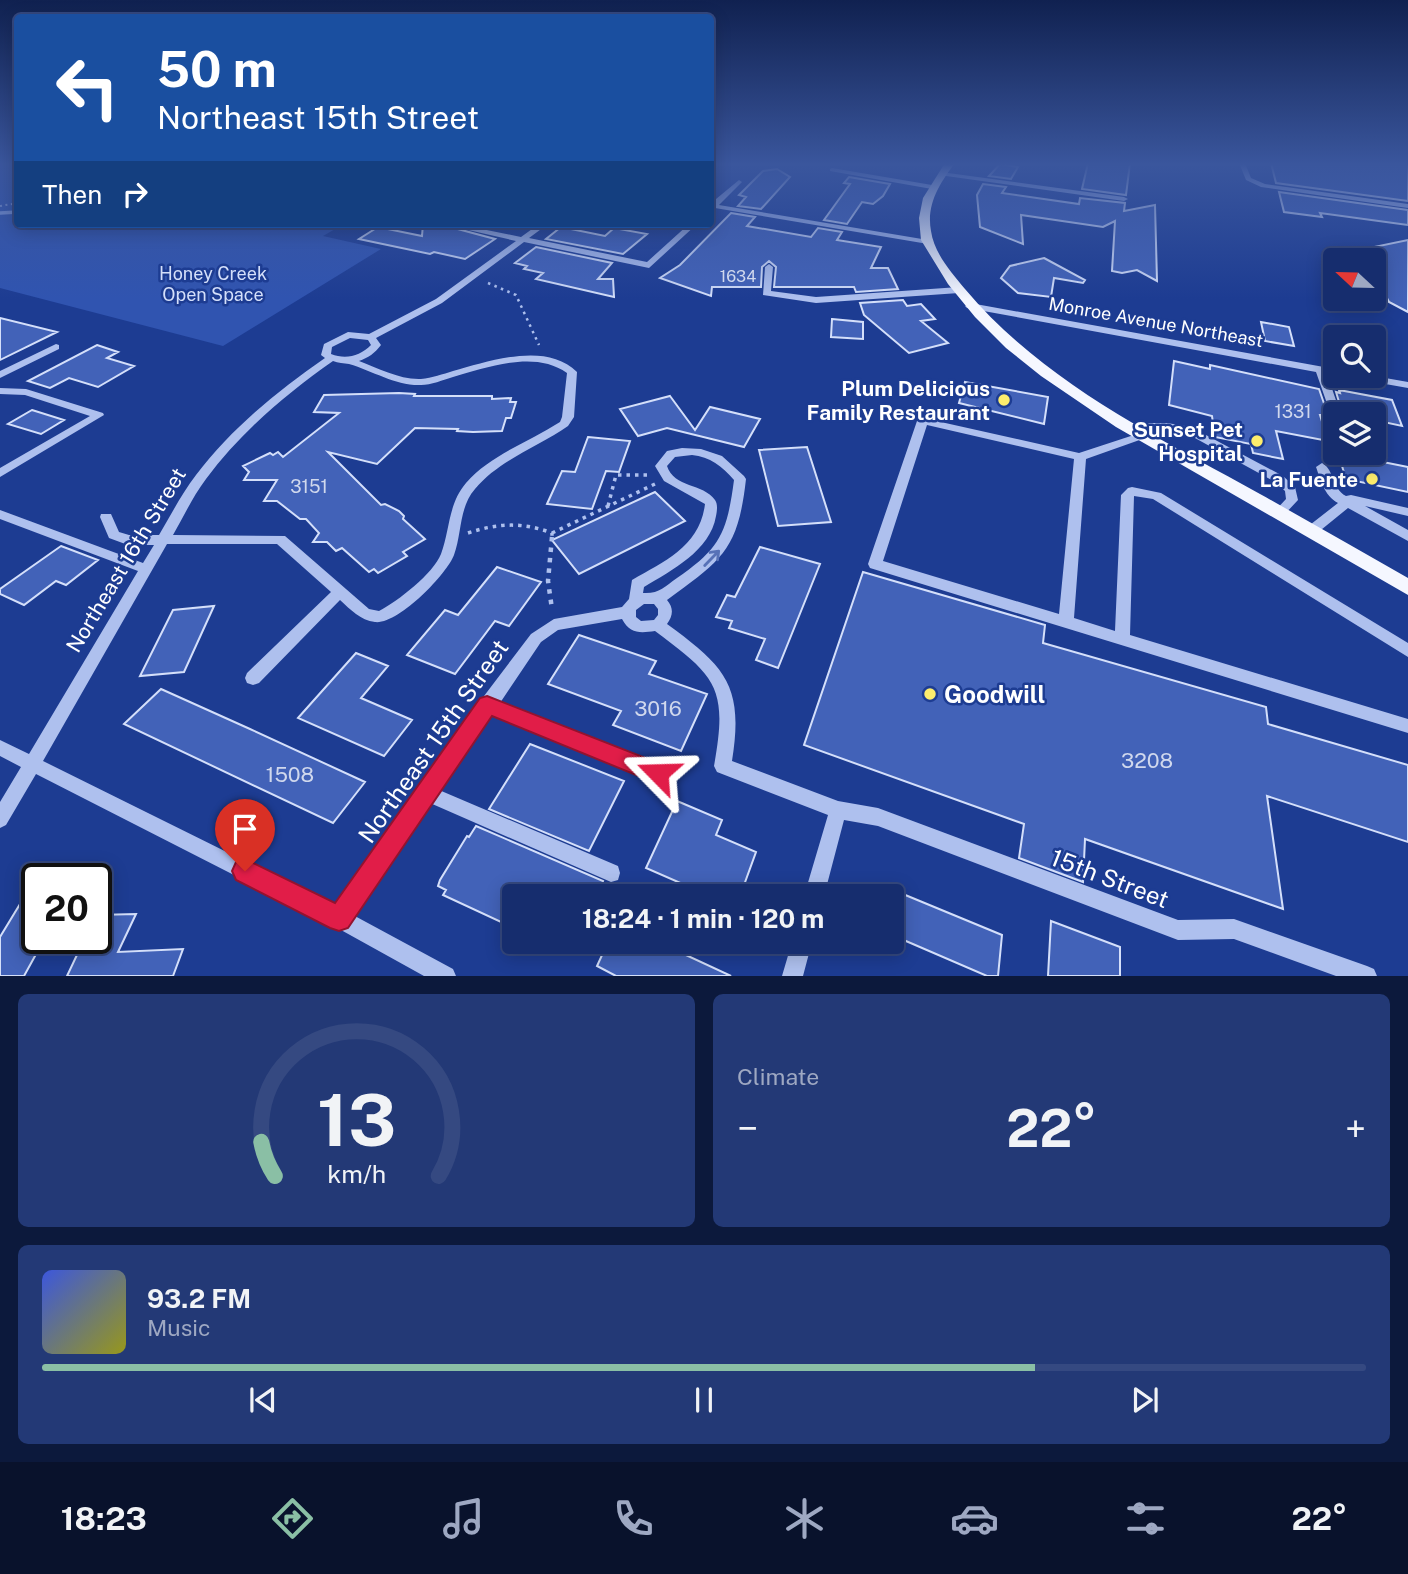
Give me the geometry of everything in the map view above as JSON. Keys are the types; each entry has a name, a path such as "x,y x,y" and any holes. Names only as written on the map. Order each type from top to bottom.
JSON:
{"main road":[{"path":"925,209 923,220 928,242 970,306 1029,359 1136,431 1408,587"}],"street":[{"path":"722,209 928,242"},
{"path":"464,228 649,265 690,228"},
{"path":"347,360 373,350 376,345 371,337 439,301 539,228"},
{"path":"769,267 766,293 816,300 959,290"},
{"name":"Monroe Avenue Northeast","path":"970,306 1321,370"},
{"name":"Northeast 16th Street","path":"0,819 199,479 221,451 264,408 330,359 325,351 332,342 348,335 371,337"},
{"path":"0,374 56,347"},
{"path":"106,517 114,535 128,540 280,539 364,613 379,617 396,611 444,562 457,508 467,490 485,470 502,457 557,429 568,417 572,372 565,363 527,358 423,382 406,381 347,360 330,359"},
{"path":"1321,370 1332,402"},
{"path":"1386,381 1408,385"},
{"path":"0,391 26,392 99,415 0,473"},
{"path":"1279,513 1292,500 1291,491 1279,479 1187,429 1167,426 1136,431 1080,457 923,421 875,564 1408,726"},
{"path":"554,625 632,606 647,597 658,599 710,562 725,544 734,519 740,479 723,461 709,453 692,450 671,454 662,466 664,476 701,492 710,503 711,514 700,539 685,554 637,584 632,606 634,625 646,628 658,625 666,611 658,599"},
{"path":"1066,622 1080,457"},
{"path":"1322,467 1329,487 1346,503 1408,536"},
{"path":"1122,639 1127,495 1132,491 1157,496 1408,652"},
{"path":"1311,531 1351,499 1408,512"},
{"path":"0,514 146,569"},
{"path":"253,678 340,592"},
{"name":"Northeast 15th Street","path":"339,919 524,652 536,638 554,625"},
{"path":"658,625 704,658 722,682 730,707 730,730 723,766 838,810 817,884"},
{"path":"487,705 658,773"},
{"path":"0,748 446,975"},
{"path":"426,793 611,873"},
{"name":"15th Street","path":"838,810 878,817 1178,930 1234,929 1367,975"},
{"path":"792,975 798,954"}],"path":[{"path":"473,277 516,295 533,337 539,343 540,358"},
{"path":"608,506 616,475 664,476"},
{"path":"450,540 484,527 528,523 552,533 664,476"},
{"path":"552,533 548,581 554,625"}],"green space":[{"name":"Honey Creek Open Space","path":"0,209 14,209 14,228 337,228 323,236 381,249 223,346 0,288"}],"building":[{"path":"832,209 858,209 847,224 824,220"},
{"path":"978,209 1124,209 1124,211 1155,209 1157,281 1137,270 1122,273 1112,271 1115,221 1103,227 1021,215 1023,244 980,227"},
{"path":"1283,209 1398,209 1408,210 1408,225 1320,213 1322,217 1284,212"},
{"path":"731,213 755,217 747,226 811,237 818,228 842,232 837,240 881,247 871,268 888,268 898,289 856,292 854,287 774,287 776,267 769,261 762,267 761,287 712,287 711,296 660,278 680,265"},
{"path":"376,228 422,236 423,228 454,228 495,239 465,259 359,239"},
{"path":"560,228 605,236 614,228 647,234 623,254 546,239"},
{"path":"1408,240 1408,312 1389,302 1386,296 1386,248 1374,247"},
{"path":"536,247 612,263 598,279 613,279 614,297 536,279 543,273 524,269 527,266 515,263"},
{"path":"1044,258 1085,280 1083,283 1054,278 1051,297 1018,293 1001,278 1010,266"},
{"path":"903,300 907,306 921,304 935,319 921,321 948,343 909,353 864,315 860,303"},
{"path":"0,318 57,332 0,360"},
{"path":"832,319 863,322 863,339 831,337"},
{"path":"1261,322 1289,327 1294,346 1265,341"},
{"path":"97,345 118,352 107,358 134,366 98,387 69,378 50,388 28,381"},
{"path":"1174,361 1210,369 1210,365 1319,389 1324,402 1323,415 1320,415 1323,440 1276,431 1283,459 1253,453 1251,444 1215,437 1212,416 1169,405"},
{"name":"Plum Delicious Family Restaurant","path":"965,382 1048,397 1044,424 959,403"},
{"path":"1339,390 1392,400 1402,426 1386,423 1386,402 1339,402 1336,392 1340,393"},
{"path":"415,394 414,396 492,396 492,399 511,398 510,402 516,402 511,418 506,418 502,431 415,428 377,464 328,452 381,505 385,504 399,511 404,516 403,519 425,539 403,552 407,556 378,573 374,569 369,572 342,548 336,551 327,542 313,542 319,533 306,519 300,519 277,501 264,501 277,480 244,480 249,472 243,466 270,453 273,455 278,452 283,457 339,413 314,412 324,395"},
{"path":"670,396 695,430 710,407 760,419 744,447 667,428 638,436 620,409"},
{"path":"32,410 64,420 41,434 8,424"},
{"path":"588,437 630,441 619,472 606,471 592,509 547,504 562,471 575,472"},
{"path":"807,447 831,522 778,526 759,450"},
{"path":"1386,463 1408,467 1408,492 1346,479 1342,465 1386,465"},
{"path":"655,492 685,521 579,574 552,540"},
{"path":"61,546 98,560 66,585 56,581 24,605 0,594 0,589"},
{"path":"760,547 820,564 778,668 756,660 765,639 729,628 732,621 716,617 727,595 735,597"},
{"path":"497,567 541,582 509,626 495,621 455,674 407,655 445,610 458,615"},
{"path":"863,572 1045,625 1043,643 1266,707 1268,724 1408,765 1408,842 1267,796 1283,909 1085,839 1083,882 1019,858 1024,824 804,745"},
{"path":"214,606 184,672 140,676 173,610"},
{"path":"579,635 656,661 649,674 707,694 681,751 613,725 621,711 548,684"},
{"path":"356,653 388,666 361,698 412,720 384,756 298,718"},
{"path":"161,689 365,782 333,823 124,724"},
{"path":"530,744 624,781 589,851 489,809"},
{"path":"677,801 722,820 716,835 756,852 744,884 683,884 646,868"},
{"path":"476,826 603,881 602,884 502,884 502,922 443,895 446,890 438,886 467,836 469,837"},
{"path":"904,894 1002,935 998,976 987,976 904,940"},
{"path":"21,902 21,954 36,954 24,976 0,976 0,937"},
{"path":"136,914 118,952 183,949 173,976 67,976 77,954 112,954 112,915"},
{"path":"1051,921 1120,947 1120,976 1048,976"},
{"path":"602,954 684,954 731,976 616,976 597,966"}],"waterway":[{"path":"0,213 14,212"}],"place":[{"name":"Plum Delicious Family Restaurant","path":"1004,400"},
{"name":"Sunset Pet Hospital","path":"1257,441"},
{"name":"La Fuente","path":"1372,479"},
{"name":"Goodwill","path":"930,694"}],"route":[{"path":"245,871 339,919 487,705 658,773"}]}
